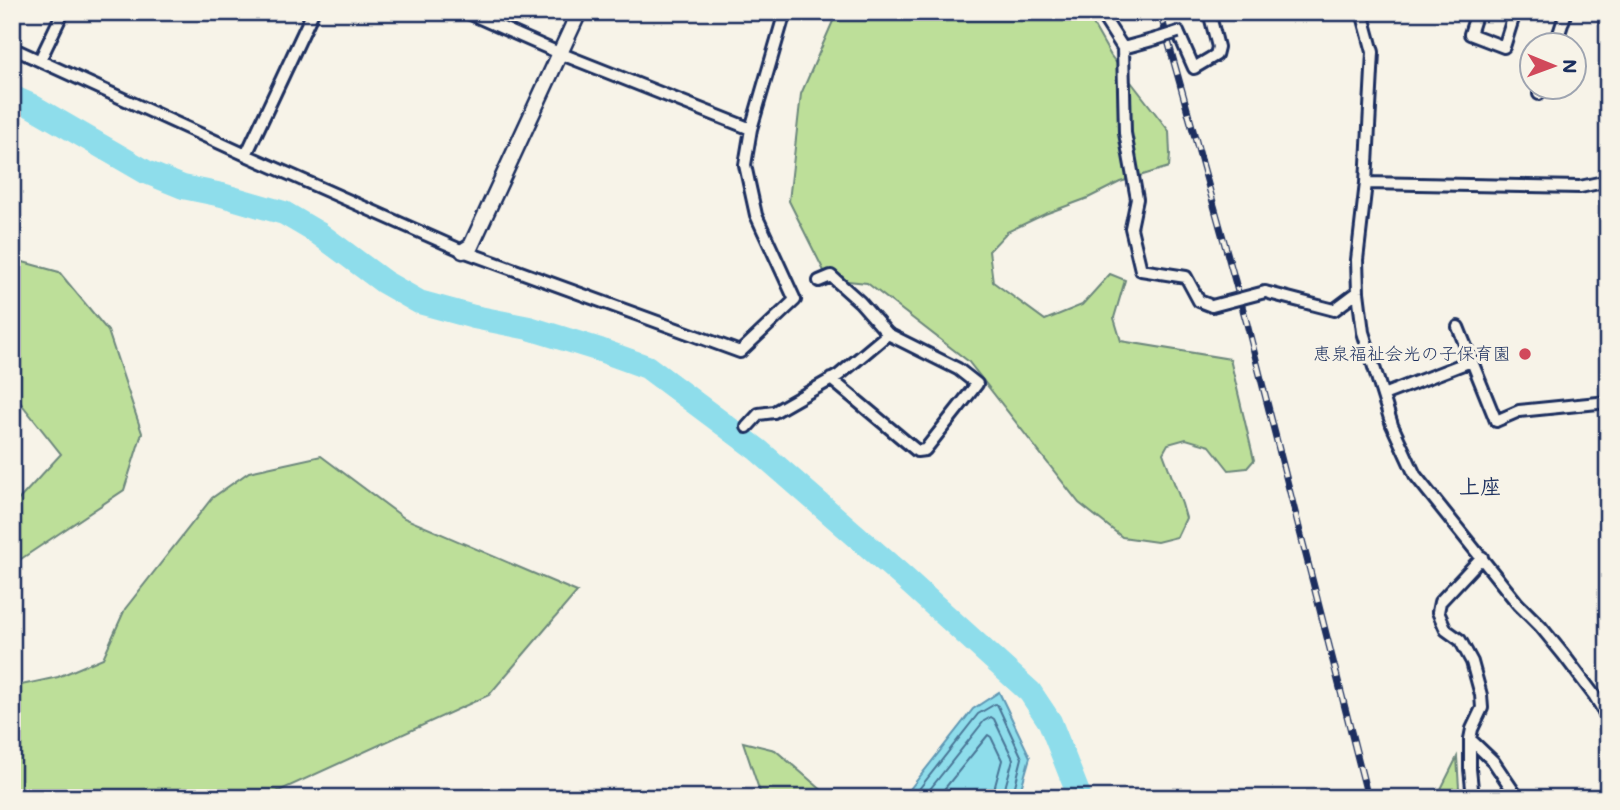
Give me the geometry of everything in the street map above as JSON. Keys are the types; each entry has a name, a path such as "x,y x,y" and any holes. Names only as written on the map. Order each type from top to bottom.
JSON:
{"street":[{"path":"40,60 63,12"},
{"path":"246,155 313,12"},
{"path":"466,12 751,129"},
{"path":"463,251 471,246 579,12"},
{"path":"12,48 463,251 740,352 795,300 756,215 745,165 751,129 785,12"},
{"path":"1100,12 1123,48 1125,133 1137,199 1131,228 1140,270 1186,277 1199,301 1212,306 1265,292 1334,310 1358,292"},
{"path":"1123,48 1178,32 1194,68 1216,55 1218,47 1209,12"},
{"path":"1362,12 1373,52 1366,183 1357,260 1358,292 1363,332 1392,425 1415,475 1518,604 1563,654 1608,718"},
{"path":"1477,12 1470,34 1504,47 1515,12"},
{"path":"1560,32 1566,12"},
{"path":"1366,183 1580,187 1608,181"},
{"path":"818,281 831,276 860,302 888,334 958,369 976,384 925,450 917,451 831,380"},
{"path":"1458,327 1496,421 1519,411 1608,402"},
{"path":"747,427 759,414 774,412 839,375 888,334"},
{"path":"1383,395 1471,361"},
{"path":"1474,798 1470,739 1482,708 1481,695 1472,662 1460,640 1446,630 1438,612 1440,602 1482,556"},
{"path":"1470,739 1493,761 1518,798"}],"green space":[{"path":"837,12 1086,12 1111,56 1169,131 1169,167 1120,182 1088,198 1045,214 1007,232 989,251 993,282 1045,320 1082,305 1110,274 1125,280 1114,318 1121,341 1230,359 1254,460 1247,468 1229,470 1210,446 1186,439 1168,444 1163,453 1186,518 1177,537 1157,542 1122,537 1079,503 968,361 867,283 828,279 789,201 801,94"},
{"path":"12,259 59,272 108,331 142,433 124,490 12,565 12,507 61,454 12,392"},
{"path":"321,456 404,518 577,592 489,695 272,794 269,798 12,798 12,687 58,677 103,658 125,609 212,498 249,472"},
{"path":"743,742 775,750 831,798 762,798"},
{"path":"1457,757 1459,788 1451,798 1432,798 1441,789"}],"water":[{"path":"999,692 1030,757 1020,792 1022,798 903,798 973,709"}],"waterway":[{"path":"12,97 146,172 183,187 284,213 318,233 384,282 419,302 529,328 647,367 758,450 1030,692 1050,722 1080,798"}],"railway":[{"path":"1160,12 1247,324 1368,798"}],"place":[{"name":"恵泉福祉会光の子保育園","path":"1525,354"}],"district":[{"name":"上座","path":"1480,487"}]}
